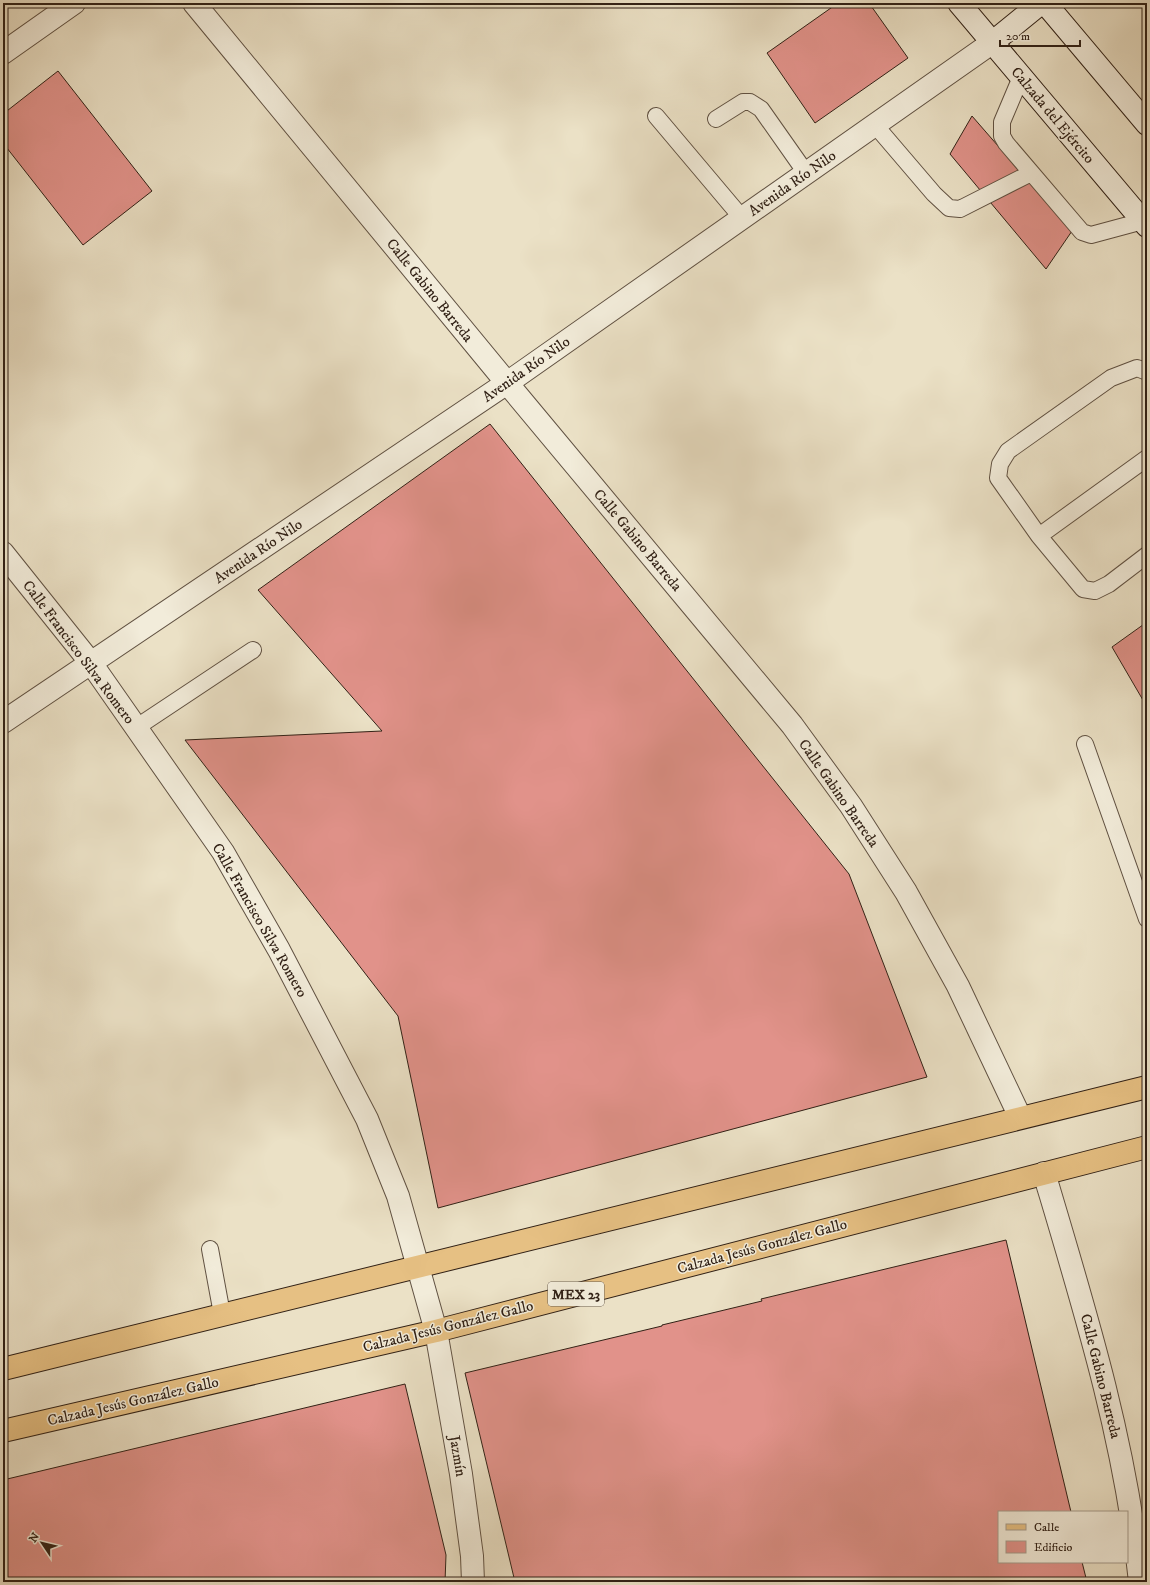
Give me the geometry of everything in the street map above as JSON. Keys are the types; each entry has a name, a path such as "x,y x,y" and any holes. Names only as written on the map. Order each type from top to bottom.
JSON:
{"main road":[{"path":"3,1369 1020,1117 1147,1087"},
{"name":"Calzada Jesús González Gallo","path":"3,1431 436,1331 1147,1147"}],"street":[{"path":"3,53 74,3"},
{"name":"Calle Gabino Barreda","path":"194,3 507,383 792,725 851,806 906,892 958,986 1020,1117"},
{"name":"Calzada del Ejército","path":"959,3 1145,224"},
{"name":"Avenida Río Nilo","path":"3,722 507,383 992,42 1041,3"},
{"path":"1045,3 1147,124"},
{"name":"Calle Francisco Silva Romero","path":"3,553 91,663 223,852 279,950 367,1119 398,1196 436,1331"},
{"name":"Calle Gabino Barreda","path":"1044,1173 1080,1293 1115,1428 1137,1551 1140,1582"},
{"name":"Jazmín","path":"436,1331 461,1474 472,1556 473,1582"}],"lane":[{"path":"1021,77 1002,122 1001,129 1002,136 1006,143 1031,173 1082,232 1091,235 1145,224"},
{"path":"716,119 743,102 750,102 761,109 806,173"},
{"path":"656,116 742,218"},
{"path":"875,125 934,194 949,208 960,209 1031,173"},
{"path":"1147,372 1137,368 1111,378 1008,451 1000,464 998,478 1039,536 1083,589 1095,592 1109,584 1147,554"},
{"path":"1039,536 1147,458"},
{"path":"136,727 253,650"},
{"path":"1085,744 1147,919"},
{"path":"210,1249 222,1314"}],"building":[{"path":"838,3 869,3 908,58 815,123 767,53"},
{"path":"58,71 152,191 83,245 3,143 3,114"},
{"path":"972,116 1072,231 1046,269 950,154"},
{"path":"490,424 849,874 927,1077 438,1208 398,1016 185,740 382,731 258,590"},
{"path":"1147,622 1147,707 1112,647"},
{"path":"1006,1240 1071,1511 998,1511 998,1563 1082,1563 1087,1582 515,1582 465,1373 762,1301 761,1299"},
{"path":"405,1384 446,1555 445,1582 8,1582 3,1539 3,1480"}]}
